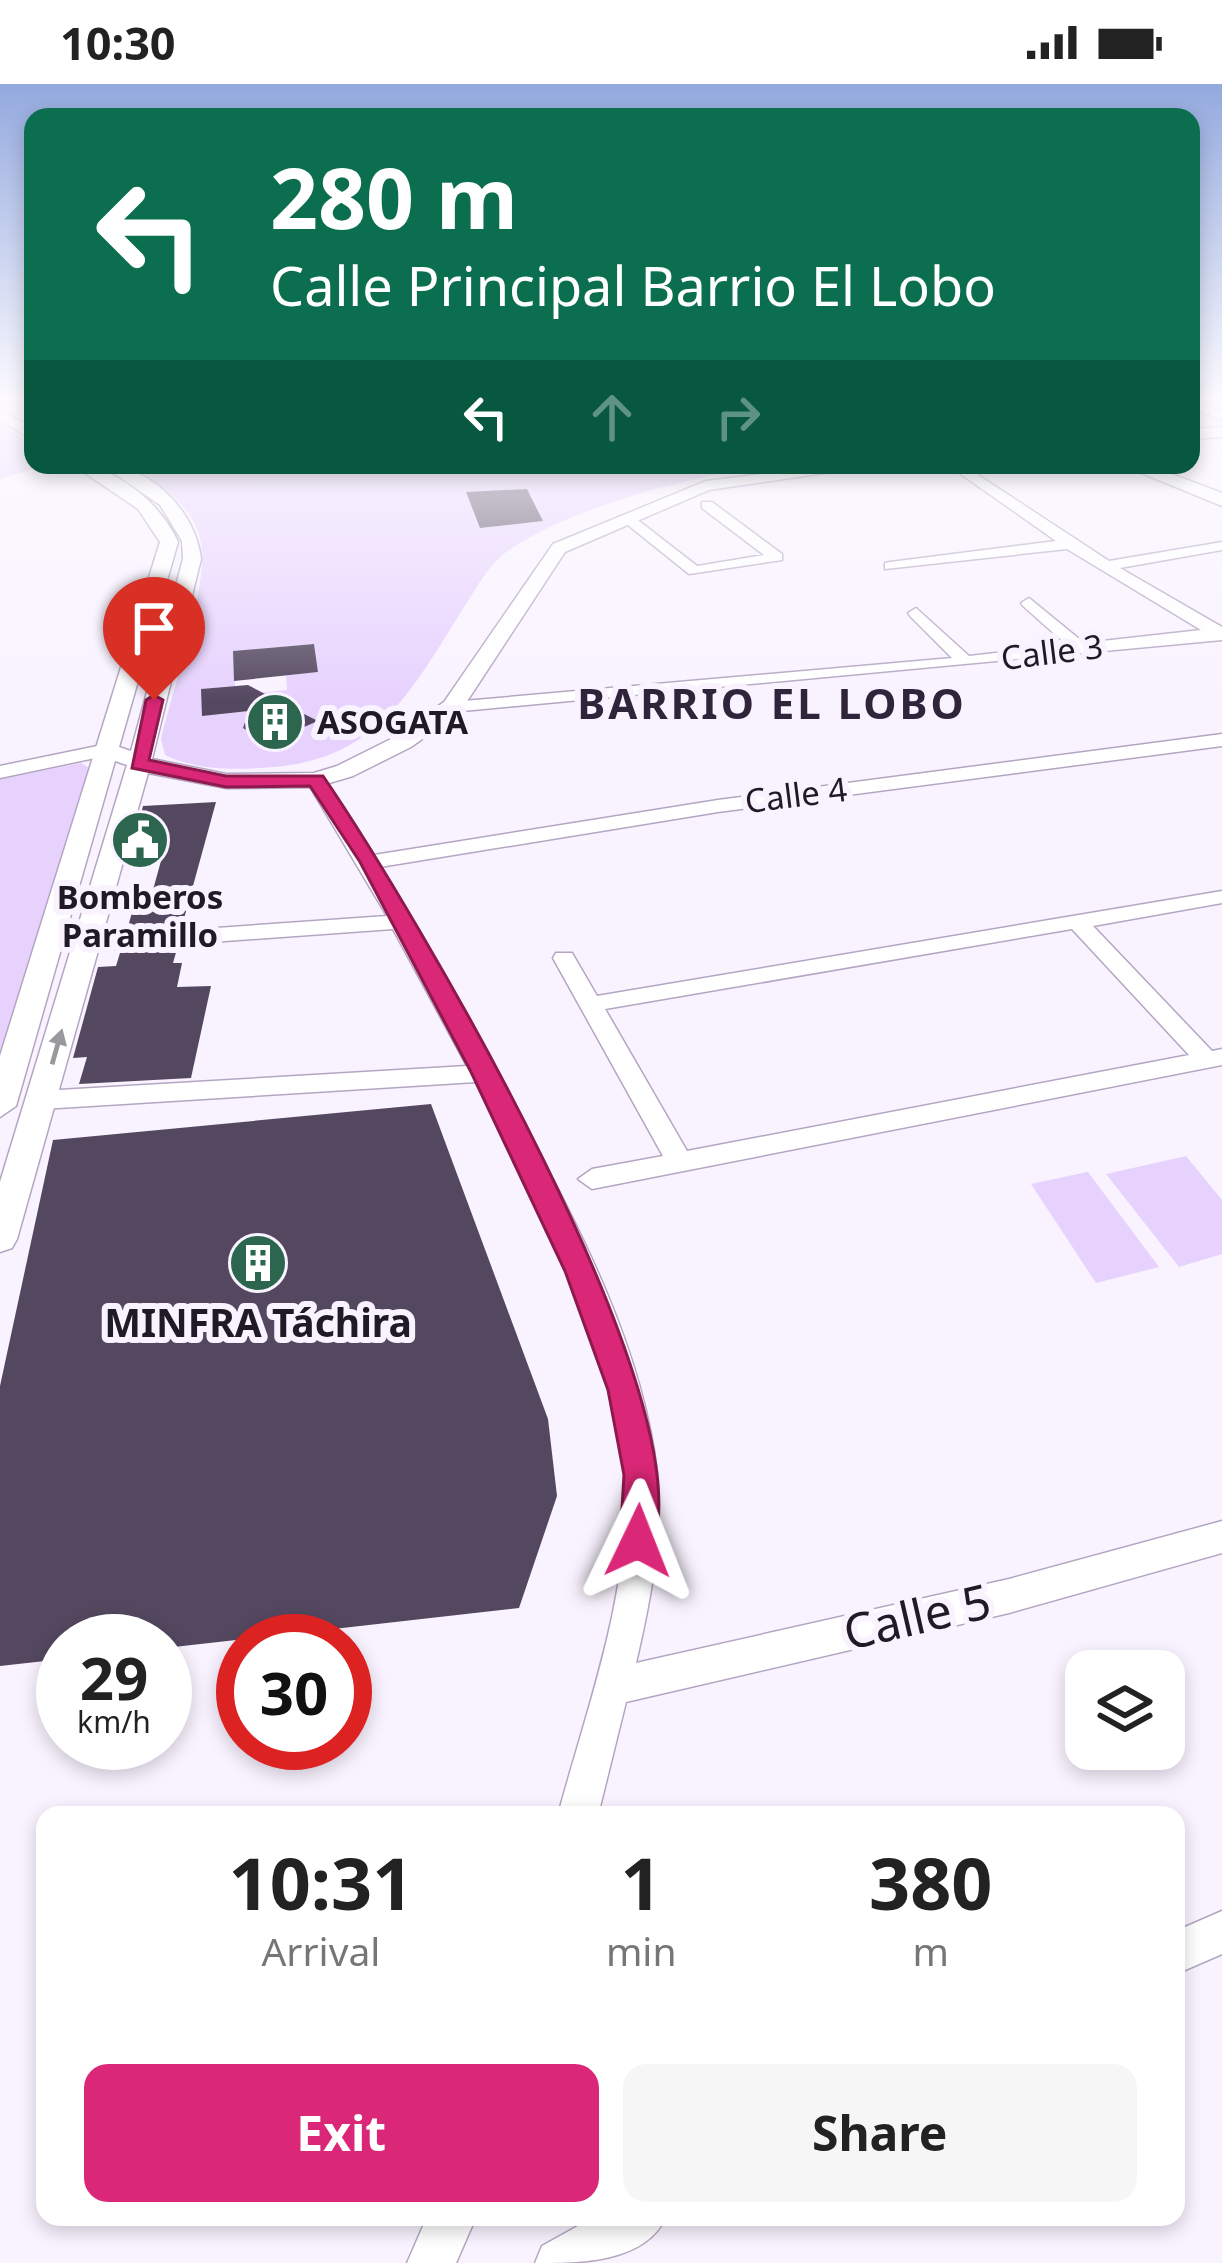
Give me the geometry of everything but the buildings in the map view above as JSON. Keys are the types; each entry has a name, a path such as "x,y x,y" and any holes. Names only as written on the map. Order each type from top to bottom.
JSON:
{"street":[{"path":"0,1106 169,542 159,521 132,498"},
{"path":"0,1240 139,764 193,543 182,515 157,498"},
{"path":"0,756 54,745 106,751 139,764 226,782 316,780 376,757 452,707 559,548 675,498"},
{"path":"1002,498 1070,544 1221,633"},
{"path":"625,517 694,571 777,557 707,505"},
{"path":"890,566 1070,544"},
{"path":"1107,566 1222,546"},
{"path":"1029,603 1081,649"},
{"path":"916,613 965,662"},
{"name":"Calle 3","path":"452,707 965,662 1221,633"},
{"name":"Calle 4","path":"371,862 718,806 1222,740"},
{"path":"0,772 106,751"},
{"path":"316,780 371,862 484,1072 580,1271 624,1390 640,1475 638,1541 610,1687 580,1806"},
{"path":"592,1004 1222,897"},
{"path":"87,944 400,922"},
{"path":"1078,922 1214,1058"},
{"path":"564,958 679,1160"},
{"path":"592,1179 1214,1058"},
{"path":"42,1100 484,1072"},
{"name":"Calle 5","path":"610,1687 1009,1596 1222,1537"},
{"path":"1185,1948 1222,1933"},
{"path":"431,2263 448,2226"},
{"path":"559,2263 626,2226"}],"shaded area":[{"path":"174,498 468,498 481,528 543,521 531,498 627,498 538,533 505,553 481,581 410,690 367,734 310,761 246,769 178,760 165,755 161,739 200,585 201,543","holes":["314,644 318,672 286,675 287,690 249,694 250,711 202,715 202,689 235,686 234,651","291,707 307,716 303,727 266,736 243,728 247,717 267,708"]},
{"path":"81,763 91,769 0,1065 0,779"},
{"path":"1186,1156 1222,1200 1222,1254 1179,1267 1106,1174"},
{"path":"1087,1172 1159,1267 1096,1283 1031,1184"}],"place":[{"name":"ASOGATA","path":"275,722"},
{"name":"Bomberos Paramillo","path":"140,840"},
{"name":"MINFRA Táchira","path":"258,1263"}],"district":[{"name":"BARRIO EL LOBO","path":"772,704"}],"route":[{"path":"154,700 139,764 226,782 316,780 371,862 484,1072 580,1271 624,1390 640,1475 638,1541"}]}
